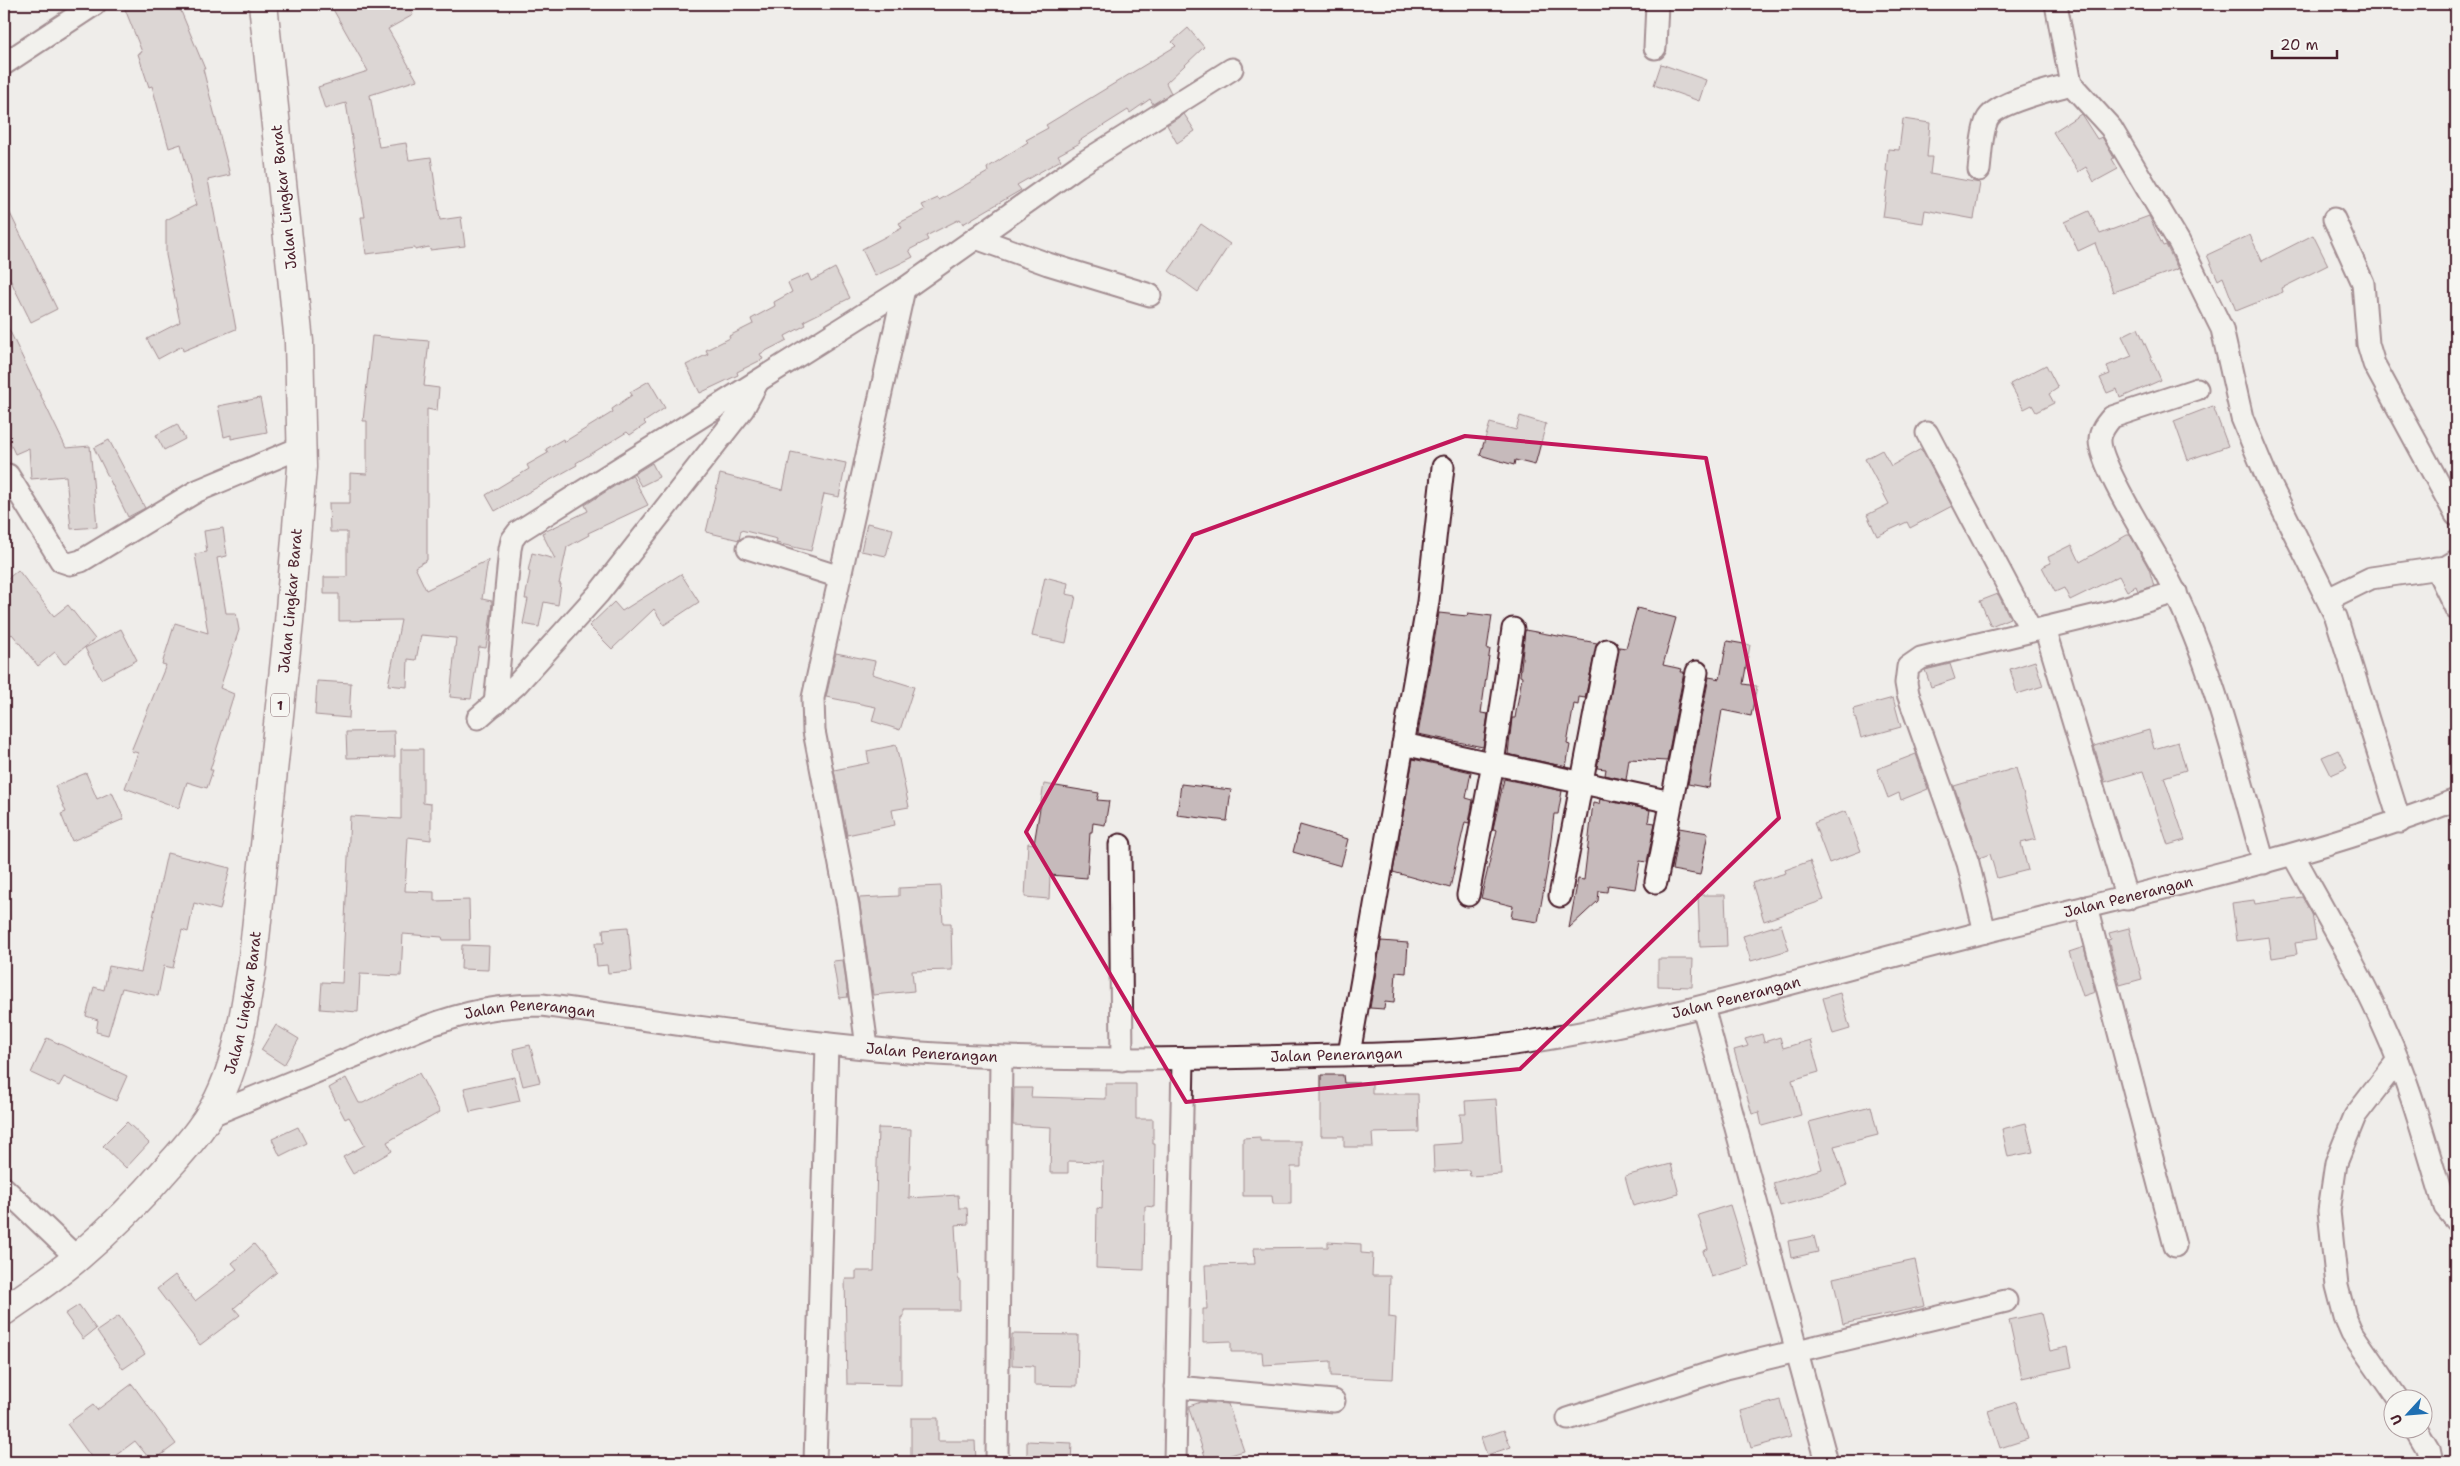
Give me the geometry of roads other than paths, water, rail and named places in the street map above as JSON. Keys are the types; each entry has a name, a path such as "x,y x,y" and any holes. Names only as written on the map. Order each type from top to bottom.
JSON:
{"highway":[{"name":"Jalan Lingkar Barat","path":"4,1311 77,1258 142,1197 188,1145 209,1116 223,1089 234,1060 252,966 290,613 302,467 299,342 263,4"}],"street":[{"path":"4,64 95,4"},
{"path":"1655,48 1657,4"},
{"path":"2056,4 2071,84 2111,128 2179,242 2214,310 2227,345 2242,418 2253,448 2328,598 2343,636 2369,727 2400,822"},
{"path":"495,704 510,549 514,535 904,289 1078,166 1232,69"},
{"path":"1978,170 1986,123 1998,108 2071,84"},
{"path":"2334,219 2363,283 2368,344 2374,364 2456,515"},
{"path":"976,238 1048,264 1150,295"},
{"path":"867,1048 848,906 814,731 813,698 904,289"},
{"path":"478,718 518,684 598,594 743,409 758,381"},
{"path":"2197,389 2112,417 2105,425 2100,441 2112,477 2176,592 2204,664 2264,863"},
{"path":"1927,433 2038,629 2127,899"},
{"path":"8,475 62,561 70,564 90,556 197,490 302,447"},
{"path":"1349,1054 1428,602 1443,467"},
{"path":"748,548 840,577"},
{"path":"2328,598 2371,578 2446,567 2456,561"},
{"path":"2436,568 2456,609"},
{"path":"1985,932 1968,863 1908,694 1906,675 1908,667 1921,658 2110,612 2176,592"},
{"path":"1468,895 1493,764 1513,629"},
{"path":"1560,896 1607,650"},
{"path":"1656,882 1697,672"},
{"path":"1403,744 1583,781 1671,802"},
{"name":"Jalan Penerangan","path":"209,1116 425,1027 458,1015 511,1005 542,1005 827,1044 1001,1057 1183,1060 1427,1053 1530,1042 1704,1007 1795,980 2086,907 2127,899 2293,855 2400,822 2456,800"},
{"path":"1120,845 1122,1060"},
{"path":"2293,855 2349,954 2398,1060 2445,1207 2456,1220"},
{"path":"2086,907 2175,1246"},
{"path":"1704,1007 1827,1462"},
{"path":"815,1462 827,1044"},
{"path":"997,1462 1001,1057"},
{"path":"1175,1462 1183,1060"},
{"path":"2390,1388 2352,1333 2345,1318 2337,1286 2329,1211 2336,1163 2355,1116 2398,1060"},
{"path":"4,1188 77,1258"},
{"path":"1568,1419 1688,1378 2006,1302"},
{"path":"1176,1387 1334,1401"},
{"path":"2422,1438 2428,1448 2430,1462"}]}
